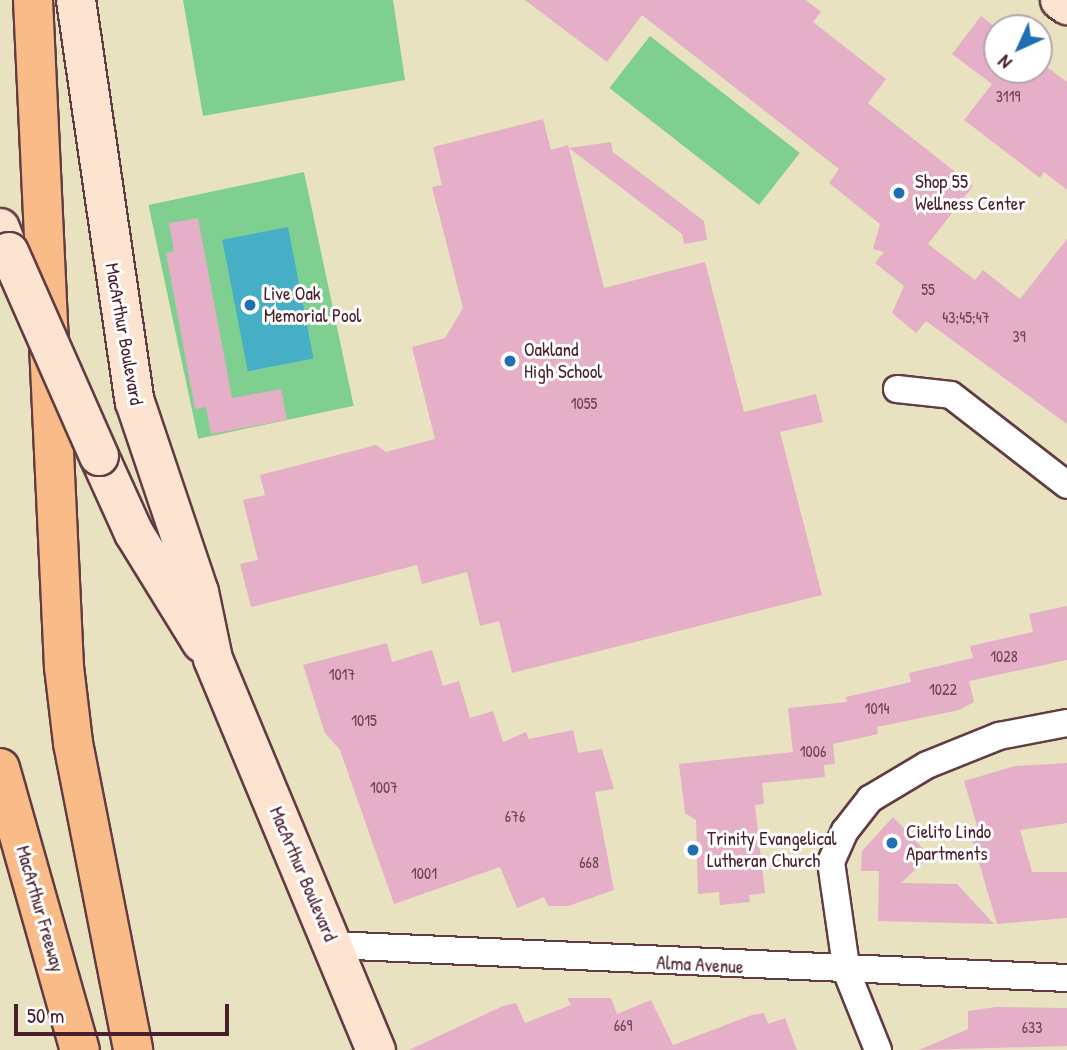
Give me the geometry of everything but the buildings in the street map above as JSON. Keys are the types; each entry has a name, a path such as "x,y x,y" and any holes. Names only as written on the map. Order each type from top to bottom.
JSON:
{"highway":[{"path":"33,0 64,667 73,743 133,1050"},
{"name":"MacArthur Freeway","path":"0,768 80,1050"}],"main road":[{"name":"MacArthur Boulevard","path":"76,0 127,366 199,592 213,659"},
{"path":"1060,0 1067,5"},
{"name":"MacArthur Boulevard","path":"5,240 134,533 213,659 376,1050"}],"street":[{"path":"897,389 951,396 1067,485"},
{"path":"878,1050 847,972 831,862 870,799 927,765 999,736 1067,723"},
{"name":"Alma Avenue","path":"332,945 847,972 1067,978"}],"green space":[{"path":"183,0 393,0 405,80 203,116"},
{"path":"650,36 800,153 759,205 609,88"},
{"name":"Live Oak Memorial Pool","path":"304,172 354,406 198,439 148,205"}],"water":[{"name":"Live Oak Memorial Pool","path":"288,227 314,359 248,371 222,240"}],"place":[{"name":"Shop 55 Wellness Center","path":"899,193"},
{"name":"Live Oak Memorial Pool","path":"250,305"},
{"name":"Oakland High School","path":"510,361"},
{"name":"Cielito Lindo Apartments","path":"892,843"},
{"name":"Trinity Evangelical Lutheran Church","path":"693,850"}]}
